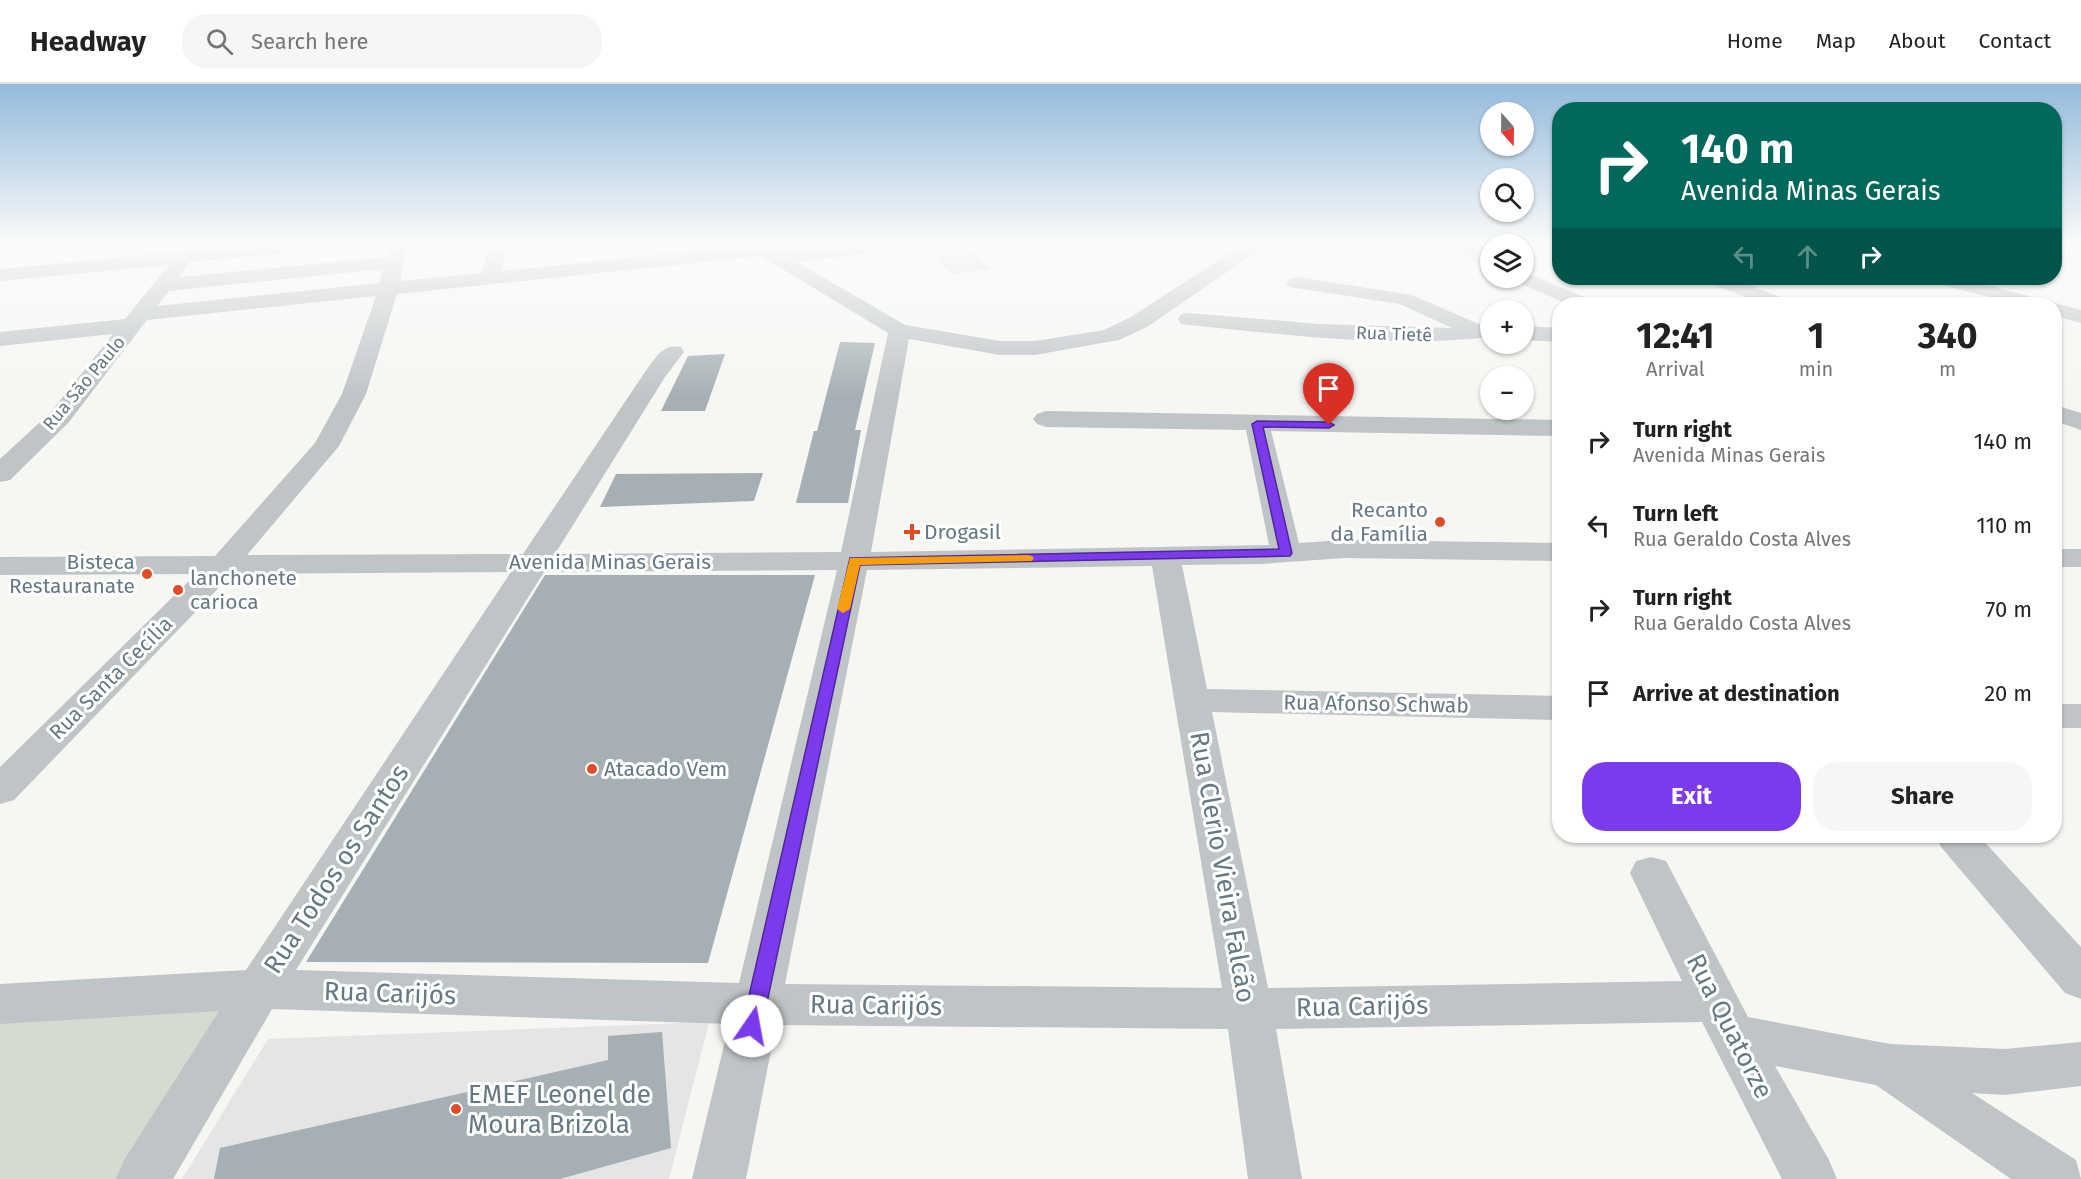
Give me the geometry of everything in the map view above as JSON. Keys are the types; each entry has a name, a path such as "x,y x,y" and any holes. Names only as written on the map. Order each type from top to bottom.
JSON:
{"street":[{"name":"Rua São Paulo","path":"0,474 60,417 156,295"},
{"path":"0,339 345,295"},
{"name":"Rua Santa Cecília","path":"0,790 222,566 326,446 354,394 386,295"},
{"path":"839,295 899,331 999,348 1035,348 1111,335 1138,321 1177,295"},
{"path":"1379,295 1406,299 1462,326 1480,329"},
{"path":"2062,311 2081,316"},
{"name":"Rua Tietê","path":"1189,319 1319,331 1446,335 1480,331"},
{"path":"719,1179 854,561 899,331"},
{"path":"1534,334 1552,335"},
{"name":"Rua Todos os Santos","path":"143,1179 259,989 655,374 673,352"},
{"path":"2062,415 2081,422"},
{"path":"1047,419 1257,424 1552,425"},
{"path":"1257,424 1284,547"},
{"path":"2062,433 2081,433"},
{"path":"1284,547 1338,536 1552,538"},
{"path":"2062,543 2081,544"},
{"path":"1284,547 1552,552"},
{"name":"Avenida Minas Gerais","path":"0,566 854,561 1220,556 1284,547"},
{"name":"Rua Clerio Vieira Falcão","path":"1165,556 1249,1009 1275,1179"},
{"path":"2062,558 2081,558"},
{"name":"Rua Afonso Schwab","path":"1192,700 1552,708"},
{"path":"2062,716 2081,716"},
{"path":"1961,843 2081,980"},
{"name":"Rua Quatorze","path":"1651,873 1810,1179"},
{"name":"Rua Carijós","path":"0,1004 259,989 756,1004 1249,1009 1725,1018 1887,1065 2005,1072 2081,1064"},
{"path":"1887,1065 2057,1179"}],"shaded area":[{"path":"222,1007 120,1179 0,1179 0,1021"},
{"name":"EMEF Leonel de Moura Brizola","path":"709,1022 669,1179 182,1179 268,1039"}],"building":[{"path":"840,342 875,343 855,430 861,430 848,503 796,503 814,431 817,431"},
{"path":"725,354 705,411 661,411 688,356"},
{"path":"763,473 754,501 600,507 616,474"},
{"name":"Atacado Vem","path":"545,575 815,575 708,963 306,962"},
{"path":"662,1032 671,1148 560,1179 214,1179 220,1148 608,1060 608,1036"}],"slow traffic":[{"path":"843,609 854,561 1027,558"}],"place":[{"name":"Recanto da Família","path":"1440,522"},
{"name":"Drogasil","path":"912,532"},
{"name":"Bisteca Restauranate","path":"147,574"},
{"name":"lanchonete carioca","path":"178,590"},
{"name":"Atacado Vem","path":"592,769"},
{"name":"EMEF Leonel de Moura Brizola","path":"456,1109"}],"route":[{"path":"752,1026 854,561 1286,553 1257,424 1329,425"}]}
